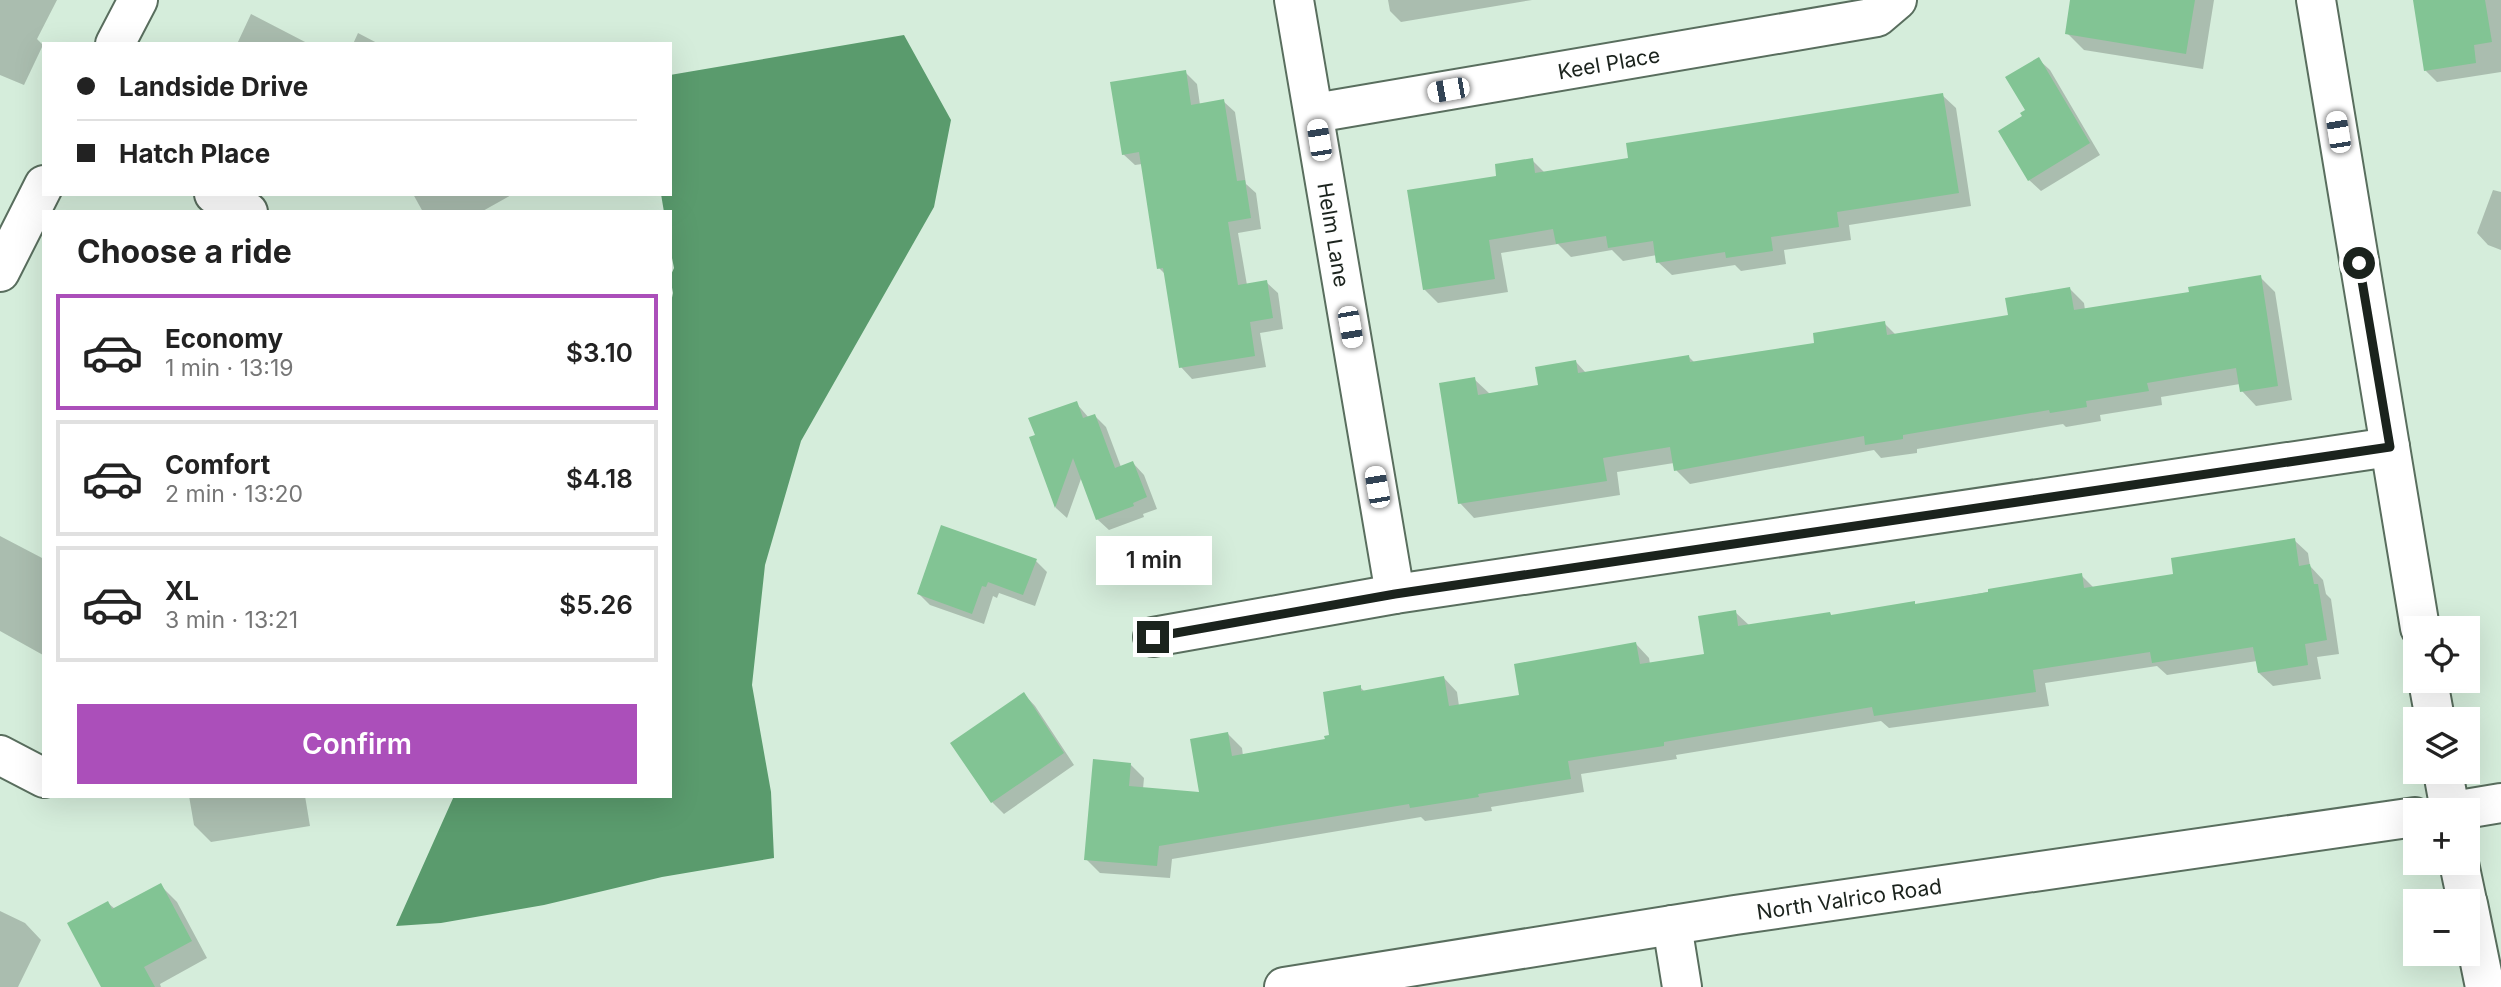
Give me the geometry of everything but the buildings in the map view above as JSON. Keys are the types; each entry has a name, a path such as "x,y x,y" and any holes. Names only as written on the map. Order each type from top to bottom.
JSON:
{"street":[{"path":"117,42 138,0"},
{"name":"Helm Lane","path":"1294,0 1395,594"},
{"name":"Keel Place","path":"1315,113 1877,17 1897,0"},
{"path":"2316,0 2418,616"},
{"path":"0,272 42,189"},
{"path":"218,196 244,210"},
{"path":"1153,637 1395,594 2390,447"},
{"path":"0,755 42,777"},
{"path":"2480,806 2501,803"},
{"name":"North Valrico Road","path":"1284,987 1424,976 1672,925 2403,819"},
{"path":"1672,925 1682,987"},
{"path":"2480,966 2484,987"}],"shaded area":[{"path":"904,35 951,120 934,207 801,441 765,565 752,685 771,792 774,858 662,877 544,905 441,923 396,926 453,798 672,798 674,268 672,210 664,210 661,196 672,196 672,75"}],"route":[{"path":"1153,637 1395,594 2390,447 2359,263"}]}
